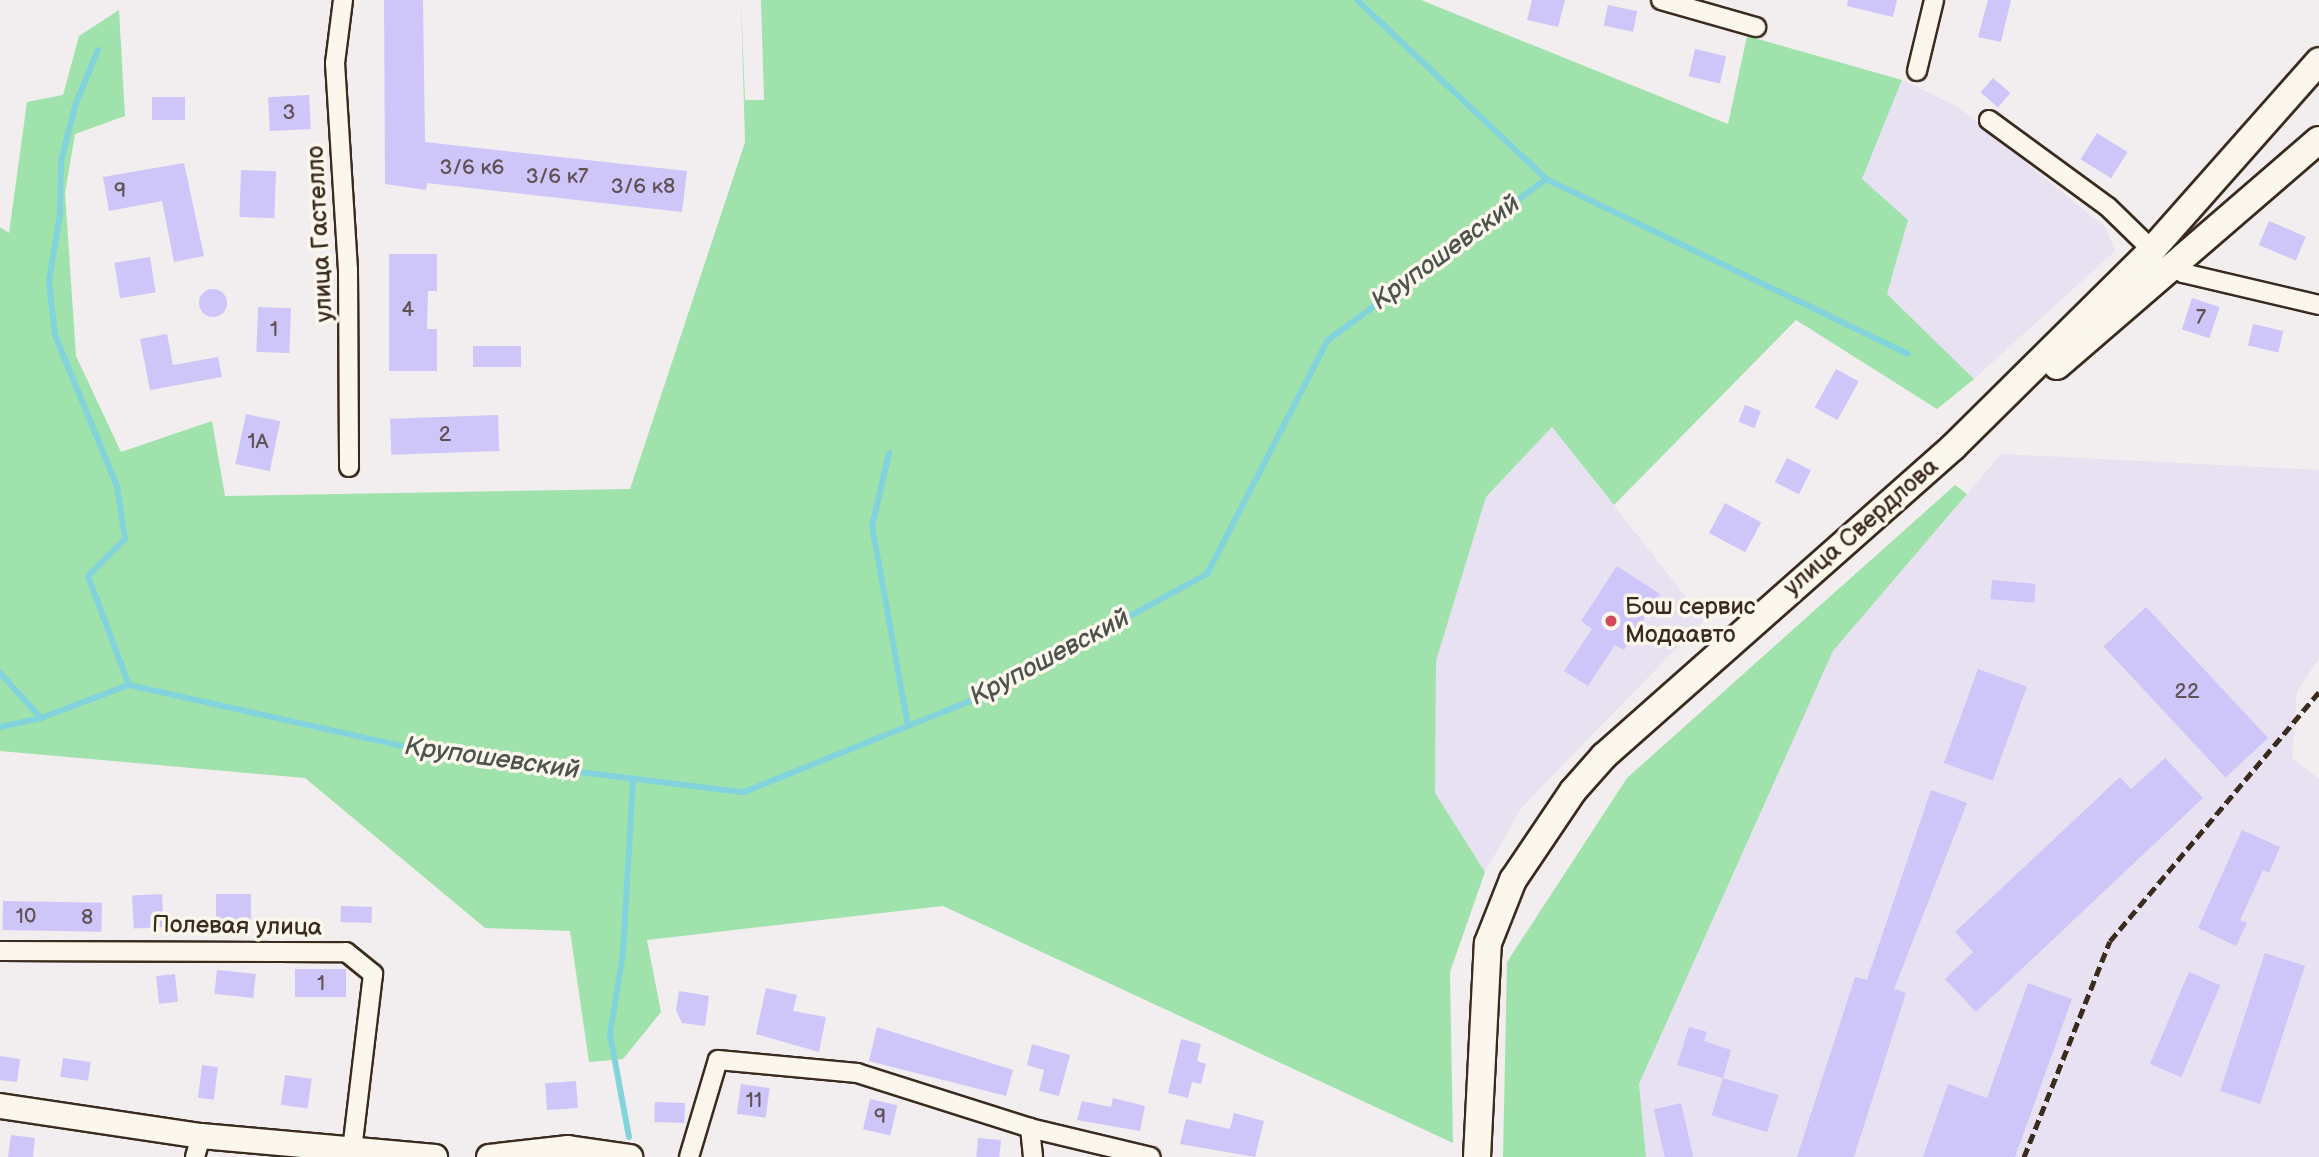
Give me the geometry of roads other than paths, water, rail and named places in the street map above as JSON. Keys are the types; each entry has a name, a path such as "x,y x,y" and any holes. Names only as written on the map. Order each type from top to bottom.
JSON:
{"main road":[{"path":"2294,95 2319,48"},
{"path":"2163,257 2319,61"},
{"path":"2163,257 2319,140"},
{"name":"улица Свердлова","path":"1477,1157 1488,943 1513,880 1542,832 1604,756 1954,447 2060,364 2163,257"},
{"path":"0,1106 198,1147 352,1150 435,1157"},
{"path":"489,1157 568,1148 630,1157"}],"street":[{"name":"улица Гастелло","path":"343,0 335,63 348,270 349,467"},
{"path":"1661,0 1756,27"},
{"path":"1917,71 1934,0"},
{"path":"1989,120 2108,207 2183,273 2319,305"},
{"name":"Полевая улица","path":"0,951 346,951 373,974 352,1150"},
{"path":"689,1157 718,1060 857,1073 1031,1128 1151,1157"},
{"path":"1031,1128 1033,1157"}],"waterway":[{"path":"1357,0 1546,179"},
{"path":"98,50 76,103 61,161 60,214 49,281 55,335 117,486 125,539 88,576 129,685"},
{"name":"Крупошевский","path":"0,673 41,718 129,685 441,755 744,792 985,695 1207,574 1328,340 1546,179 1908,354"},
{"path":"889,453 872,526 908,726"},
{"path":"0,727 41,718"},
{"path":"629,1137 610,1034 623,953 633,778"}],"railway":[{"path":"2024,1157 2110,941 2319,692"}],"place":[{"name":"Бош сервис Модаавто","path":"1611,621"}]}
